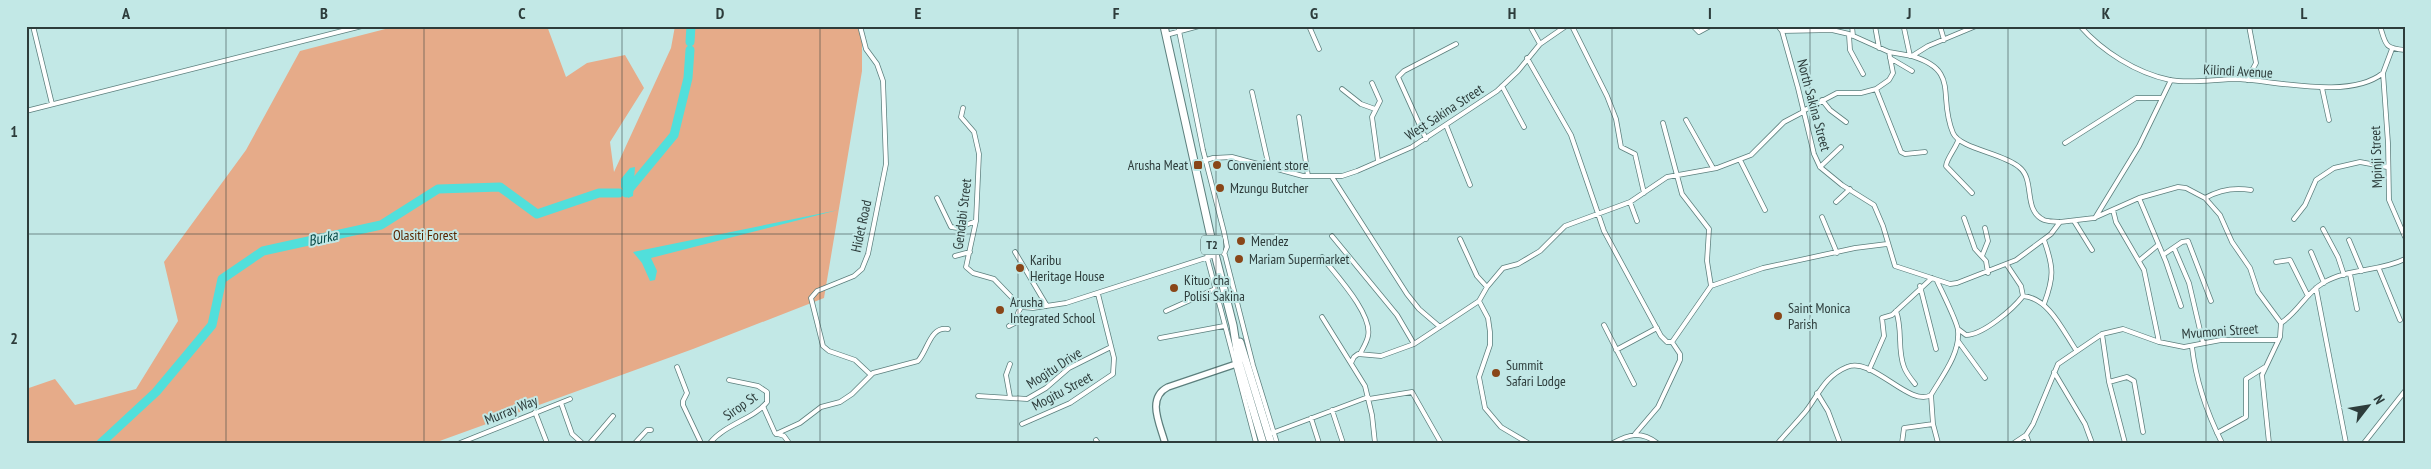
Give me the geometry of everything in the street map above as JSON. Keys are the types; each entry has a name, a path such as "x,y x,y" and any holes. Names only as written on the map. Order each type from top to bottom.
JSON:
{"highway":[{"name":"T2","path":"1164,26 1196,163 1215,256 1240,350 1271,434 1271,443"},
{"name":"T2","path":"1240,350 1236,364 1263,443"}],"street":[{"path":"33,26 52,104"},
{"path":"26,110 362,26"},
{"name":"Hidet Road","path":"860,26 866,49 877,64 883,81 886,164 870,248 862,269 854,276 817,291 811,298 824,346 833,353 854,360 871,375"},
{"path":"1166,35 1179,28 1199,26"},
{"path":"1309,26 1319,49"},
{"path":"1530,26 1540,44"},
{"name":"West Sakina Street","path":"1196,163 1222,157 1241,158 1308,176 1342,176 1412,148 1426,139 1502,86 1540,44 1566,26"},
{"path":"1572,26 1610,104 1616,119 1621,147 1635,154 1644,194"},
{"path":"1693,26 1699,32 1710,26"},
{"name":"North Sakina Street","path":"1778,26 1782,31 1814,154 1820,167 1830,177 1874,204 1895,266 1950,284 2007,266 2044,240 2060,222"},
{"path":"1852,26 1850,50 1863,74"},
{"path":"1874,26 1879,48"},
{"path":"1940,26 1944,40"},
{"path":"1911,56 1976,26"},
{"name":"Kilindi Avenue","path":"2080,26 2096,44 2113,55 2152,74 2171,80 2247,80 2322,88 2368,82 2383,73"},
{"path":"2208,26 2221,26"},
{"path":"2247,80 2256,63 2249,26"},
{"path":"2380,26 2384,40 2392,49 2405,50"},
{"path":"1179,28 1206,160 1224,232 1226,247 1224,254"},
{"path":"1904,28 1911,56"},
{"path":"1782,31 1832,30 1889,52 1930,61 1943,75 1948,118 1958,141 1989,151 2018,165 2026,175 2031,203 2037,214 2044,220 2060,222 2094,218 2139,198 2178,187 2186,188 2204,198 2220,215 2237,250 2250,268 2258,292 2281,323 2282,330 2265,367 2262,382 2266,402 2269,443"},
{"path":"1426,139 1398,77 1404,71 1456,44"},
{"path":"2383,73 2392,49"},
{"path":"1351,363 1354,357 1360,354 1381,356 1414,344 1479,301 1486,287 1503,268 1518,264 1545,247 1560,229 1596,213 1630,202 1644,194 1660,180 1676,174 1713,168 1740,160 1750,155 1787,119 1837,93 1860,93 1876,89 1891,77 1892,68 1889,52"},
{"path":"1528,58 1571,135 1596,213 1622,268 1664,340 1672,342 1680,354 1680,360 1658,407 1635,434 1612,443"},
{"path":"1890,58 1912,71"},
{"name":"Mpinji Street","path":"2383,73 2388,143 2389,200 2405,237"},
{"path":"2094,218 2139,146 2171,80"},
{"path":"1372,83 1380,101 1372,118 1378,162"},
{"path":"1502,86 1524,127"},
{"path":"2322,88 2329,120"},
{"path":"1342,89 1361,104 1375,109"},
{"path":"1876,89 1901,152 1905,154 1926,152"},
{"path":"1252,92 1269,167"},
{"path":"2065,143 2136,98 2162,98"},
{"path":"1822,100 1830,110 1846,122"},
{"name":"Gendabi Street","path":"963,108 961,117 974,132 979,154 976,221 966,264 970,271 994,279 1021,307"},
{"path":"1299,117 1308,176"},
{"path":"1686,120 1713,168"},
{"path":"1663,123 1676,174 1687,202 1709,229 1707,261 1711,286"},
{"path":"1446,124 1470,185"},
{"path":"1958,141 1954,152 1946,162 1946,166 1972,193"},
{"path":"1820,167 1841,147"},
{"path":"1740,160 1765,210"},
{"path":"2294,219 2305,205 2316,180 2334,168 2360,162 2387,167"},
{"path":"1332,177 1407,294 1419,309 1440,327"},
{"path":"2204,198 2235,188 2251,190"},
{"path":"1836,202 1850,189"},
{"path":"937,198 951,227 958,228 976,221"},
{"path":"2139,198 2163,255 2181,306"},
{"path":"1630,202 1637,222"},
{"path":"2113,210 2116,222 2140,260 2159,342"},
{"path":"1822,217 1837,253"},
{"path":"1964,218 1975,249 1986,261 1988,273"},
{"path":"2074,221 2092,250"},
{"path":"1982,256 1988,240 1985,228"},
{"path":"2323,229 2335,251 2344,275"},
{"path":"1332,236 1396,316 1414,344"},
{"path":"1460,239 1477,276 1486,287"},
{"path":"2044,240 2053,270 2052,281 2044,304"},
{"path":"2350,240 2362,271"},
{"path":"2163,255 2188,241 2211,301"},
{"path":"1256,443 1207,257 1212,242 1224,254 1271,434 1277,443"},
{"path":"1672,342 1711,286 1763,268 1887,244"},
{"path":"2140,260 2158,245"},
{"path":"2174,248 2189,283 2203,343"},
{"path":"955,256 970,252"},
{"path":"1015,252 1047,306"},
{"path":"2312,252 2324,282"},
{"path":"1009,326 1019,321 1018,313 1021,307 1047,306 1098,294 1207,257 1215,256"},
{"path":"1322,257 1349,291 1367,322 1368,336 1360,354"},
{"path":"2281,323 2295,313 2308,296 2324,282 2344,275 2379,269 2405,259"},
{"path":"2276,262 2290,260 2308,296"},
{"path":"2007,266 2021,286 2023,296"},
{"path":"2379,269 2400,320"},
{"path":"2350,274 2357,309"},
{"path":"1869,370 1884,336 1882,318 1896,312 1920,286 1934,279 1958,329 1958,340 1953,356 1931,395 1933,424 1938,443"},
{"path":"1920,286 1936,349"},
{"path":"2316,288 2346,443"},
{"path":"1166,311 1215,289"},
{"name":"Mogitu Street","path":"1022,424 1070,403 1109,378 1114,370 1098,294"},
{"path":"2023,296 2044,304 2076,350"},
{"path":"1958,329 1966,335 1976,333 2006,314 2023,296"},
{"path":"1479,301 1488,318 1490,332 1490,345 1479,377 1485,408 1500,427 1528,443"},
{"path":"1896,312 1901,328 1901,353 1904,367 1915,384"},
{"path":"1322,317 1361,378 1368,398 1375,443"},
{"path":"1604,325 1634,384"},
{"path":"1160,338 1224,326"},
{"path":"1616,350 1657,328"},
{"path":"776,434 800,423 821,407 840,402 852,394 871,375 915,363 929,345 934,332 948,329"},
{"name":"Mvumoni Street","path":"2014,443 2026,435 2033,424 2058,364 2102,334 2123,329 2159,342 2192,347 2221,340 2278,340"},
{"path":"2102,334 2109,382 2125,443"},
{"path":"1958,340 1985,378"},
{"name":"Mogitu Drive","path":"978,396 1023,399 1039,393 1069,368 1110,347"},
{"path":"2192,347 2199,389 2222,443"},
{"path":"1010,364 1006,374 1010,397"},
{"path":"1165,443 1155,404 1159,393 1168,387 1236,364"},
{"path":"1778,443 1804,413 1825,382 1849,366 1855,365 1869,370 1914,395 1924,397 1931,395"},
{"path":"677,367 687,393 683,405 701,443"},
{"path":"2217,433 2246,417 2246,378 2265,367"},
{"path":"2054,372 2086,424 2092,443"},
{"path":"2109,382 2127,377 2134,381 2143,432"},
{"name":"Sirop St","path":"710,443 738,421 763,406 768,399 763,389 748,383 729,380"},
{"path":"2364,443 2405,391"},
{"path":"1271,434 1368,398 1412,392 1441,443"},
{"path":"1818,393 1828,411 1840,443"},
{"name":"Murray Way","path":"460,443 570,399"},
{"path":"561,403 572,434 582,443"},
{"path":"763,406 776,434"},
{"path":"1332,410 1343,443"},
{"path":"535,412 547,443"},
{"path":"590,443 613,416"},
{"path":"1311,418 1319,443"},
{"path":"1902,443 1904,428 1933,424"},
{"path":"635,443 647,430 651,430"},
{"path":"776,434 784,436 789,443"},
{"path":"1635,434 1645,436 1657,443"},
{"path":"2026,435 2029,443"}],"green space":[{"name":"Olasiti Forest","path":"397,26 547,26 566,77 587,63 625,55 644,88 610,142 614,172 671,48 675,26 862,26 862,71 824,298 693,349 434,443 26,443 26,389 55,379 75,405 136,389 178,321 164,262 246,150 300,51"}],"water":[{"path":"635,167 633,196 628,198 621,187 621,179 630,168"},
{"path":"838,210 651,258 657,271 655,280 650,281 642,263 633,252"}],"waterway":[{"name":"Burka","path":"690,42 691,26"},
{"path":"626,193 674,135 688,78 690,50"},
{"name":"Burka","path":"101,443 156,392 212,325 222,279 263,251 381,225 438,189 500,187 537,214 599,193 619,193"}],"place":[{"name":"Arusha Meat","path":"1198,165"},
{"name":"Convenient store","path":"1217,165"},
{"name":"Mzungu Butcher","path":"1220,188"},
{"name":"Mendez","path":"1241,241"},
{"name":"Mariam Supermarket","path":"1239,259"},
{"name":"Karibu Heritage House","path":"1020,268"},
{"name":"Kituo cha Polisi Sakina","path":"1174,288"},
{"name":"Arusha Integrated School","path":"1000,310"},
{"name":"Saint Monica Parish","path":"1778,316"},
{"name":"Summit Safari Lodge","path":"1496,373"}]}
